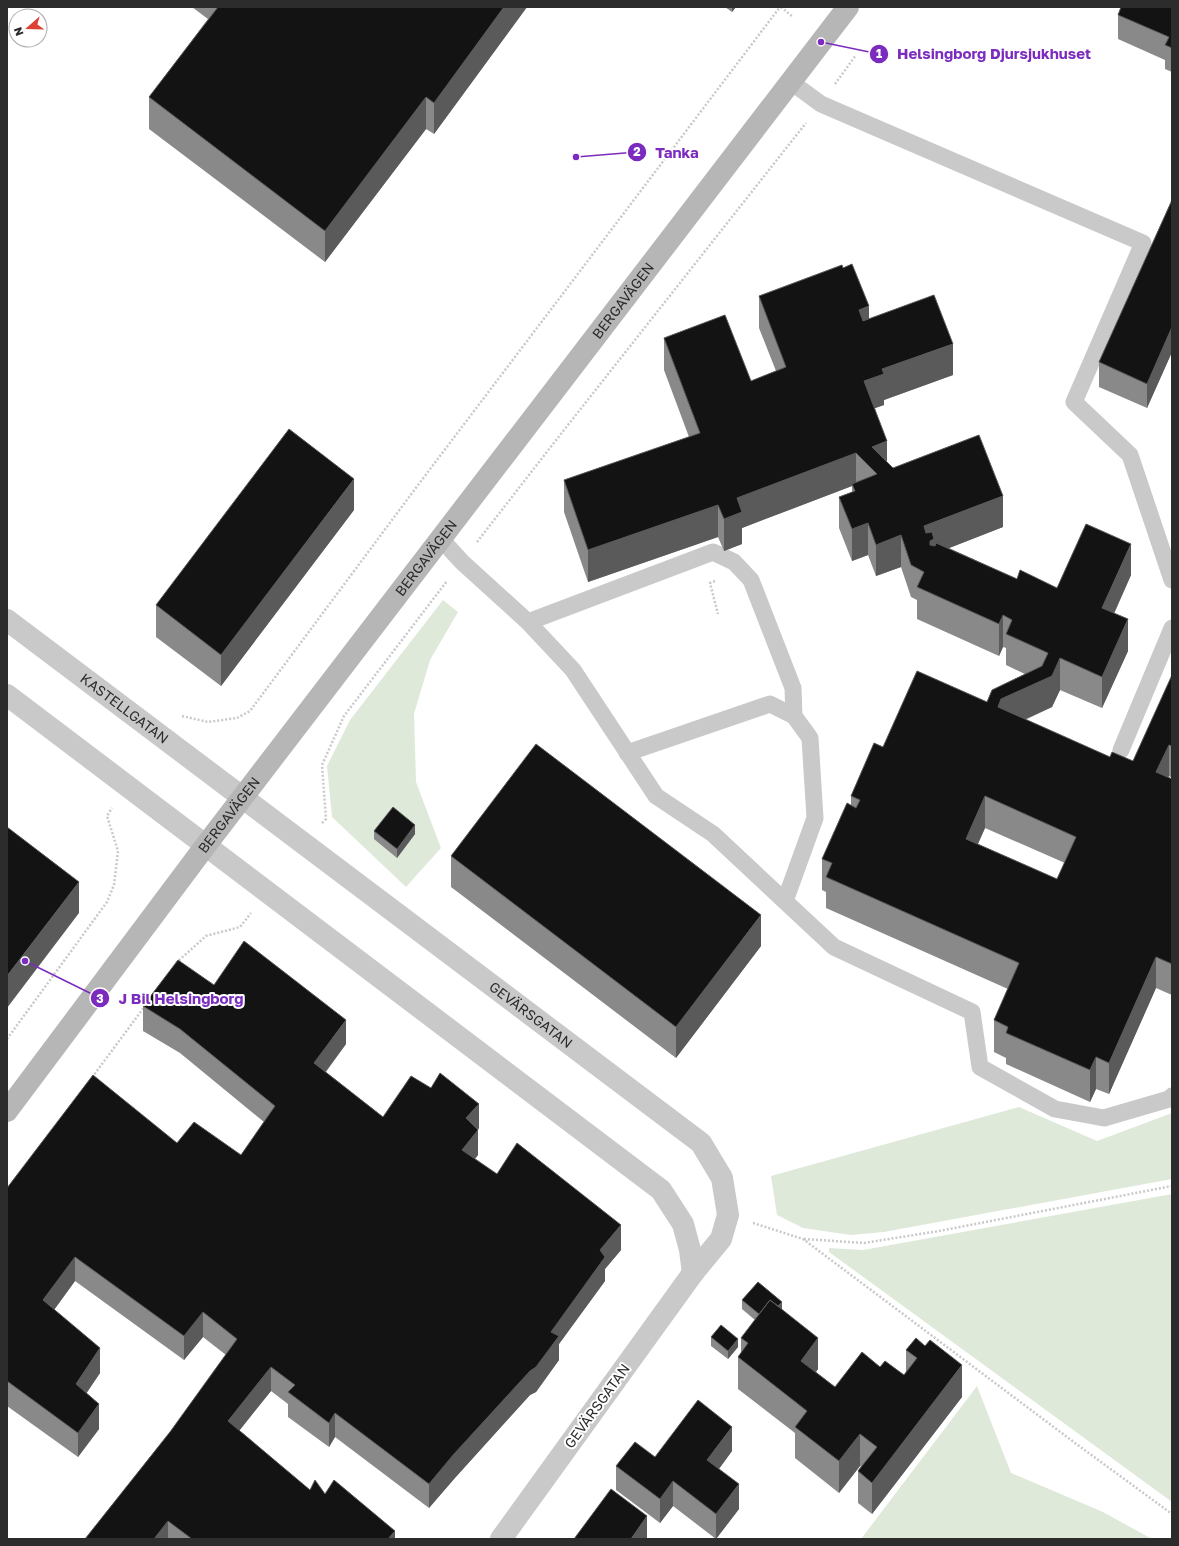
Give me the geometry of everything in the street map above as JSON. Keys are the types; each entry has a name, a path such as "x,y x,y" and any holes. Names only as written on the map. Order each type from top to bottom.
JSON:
{"street":[{"name":"BERGAVÄGEN","path":"7,1111 206,845 848,7"},
{"name":"KASTELLGATAN","path":"7,620 242,798"},
{"path":"7,695 661,1190 683,1224 690,1250 693,1273"},
{"name":"GEVÄRSGATAN","path":"242,798 701,1143 722,1178 728,1215 721,1240 693,1273 501,1539"}],"lane":[{"path":"791,82 821,104 1143,243 1074,402 1130,455 1172,580"},
{"path":"441,539 462,562 528,622 573,670 656,796 712,834 834,947 972,1012 980,1067 1055,1109 1104,1118 1170,1099 1172,1096"},
{"path":"528,622 713,552 734,562 751,580 793,688 794,716"},
{"path":"1122,750 1172,628"},
{"path":"627,753 770,704 794,716 810,738 815,818 785,902"}],"path":[{"path":"161,736 177,715 208,722 237,718 250,710 418,485 780,7 793,17"},
{"path":"304,844 326,820 322,765 344,716 553,444 821,104 856,55"},
{"path":"710,583 718,614"},
{"path":"7,1039 107,902 114,885 118,851 107,816 126,784"},
{"path":"174,966 179,959 206,936 240,927 268,892"},
{"path":"80,1093 146,1004"},
{"path":"728,1215 803,1239 864,1243 947,1229 1172,1186"},
{"path":"803,1239 1172,1514"}],"green space":[{"path":"443,600 458,612 430,660 414,714 416,782 441,848 406,887 332,817 327,766 350,720"},
{"path":"1019,1107 1097,1141 1172,1113 1172,1179 884,1232 851,1235 803,1228 777,1215 771,1176"},
{"path":"1172,1194 1172,1502 829,1252 829,1248 863,1250"},
{"path":"977,1386 1011,1473 1103,1512 1152,1539 861,1539"}],"building":[{"path":"218,7 504,7 434,103 426,97 325,231 149,97"},
{"path":"1121,7 1172,7 1172,48 1165,45 1169,37 1118,15"},
{"path":"1172,200 1172,327 1147,384 1099,362"},
{"path":"852,264 869,306 859,310 863,321 934,295 953,344 882,369 884,374 864,381 887,441 872,447 893,468 979,435 1003,496 924,526 926,533 932,532 934,539 930,541 930,545 935,546 936,543 1017,579 1020,570 1057,588 1086,524 1131,544 1102,608 1128,619 1102,677 1060,658 1052,676 1001,699 998,707 1110,757 1112,752 1133,761 1172,675 1172,746 1169,745 1156,772 1172,779 1172,964 1156,957 1109,1063 1096,1057 1090,1070 1006,1033 1008,1027 994,1020 1019,963 826,877 832,863 822,859 847,803 856,808 860,800 851,796 874,743 883,747 917,671 987,702 992,690 1042,666 1048,653 1006,634 1012,620 1003,615 999,624 917,587 924,572 911,565 901,535 876,545 868,523 852,529 839,497 855,491 852,484 877,474 856,453 737,498 742,512 724,519 718,505 588,550 564,480 700,433 664,338 725,315 751,381 786,367 759,296 842,265 843,268","holes":["985,796 1076,837 1057,879 966,839"]},
{"path":"289,429 354,479 221,655 156,605"},
{"path":"536,744 761,915 676,1027 451,856"},
{"path":"393,807 415,825 397,849 374,831"},
{"path":"7,827 79,882 7,976"},
{"path":"244,941 346,1020 314,1063 383,1117 411,1076 431,1088 440,1073 479,1104 466,1118 478,1130 462,1150 497,1174 517,1143 621,1225 600,1250 605,1257 551,1332 559,1336 536,1367 530,1371 454,1454 429,1484 335,1413 329,1423 288,1392 295,1385 271,1367 228,1421 310,1490 315,1480 325,1494 334,1480 395,1531 388,1539 192,1539 168,1521 154,1539 85,1539 170,1432 237,1339 203,1312 184,1336 75,1257 43,1300 100,1348 76,1384 99,1404 78,1433 7,1381 7,1188 93,1075 177,1143 194,1122 241,1155 275,1106 180,1029 143,1006 178,960 214,985"},
{"path":"758,1282 782,1302 778,1306 770,1300 759,1314 742,1300"},
{"path":"770,1300 818,1338 801,1361 835,1387 862,1352 880,1367 885,1361 904,1375 917,1358 906,1350 916,1338 925,1346 930,1340 962,1365 872,1483 858,1471 877,1447 860,1434 839,1461 795,1427 807,1411 738,1357 748,1343 741,1338"},
{"path":"721,1325 738,1339 728,1351 711,1337"},
{"path":"698,1400 732,1427 707,1460 739,1484 716,1514 673,1481 660,1499 616,1466 635,1442 655,1457"},
{"path":"611,1489 647,1516 631,1539 574,1539"}],"place":[{"name":"Helsingborg Djursjukhuset","path":"821,42"},
{"name":"Tanka","path":"576,157"},
{"name":"J Bil Helsingborg","path":"25,961"}]}
